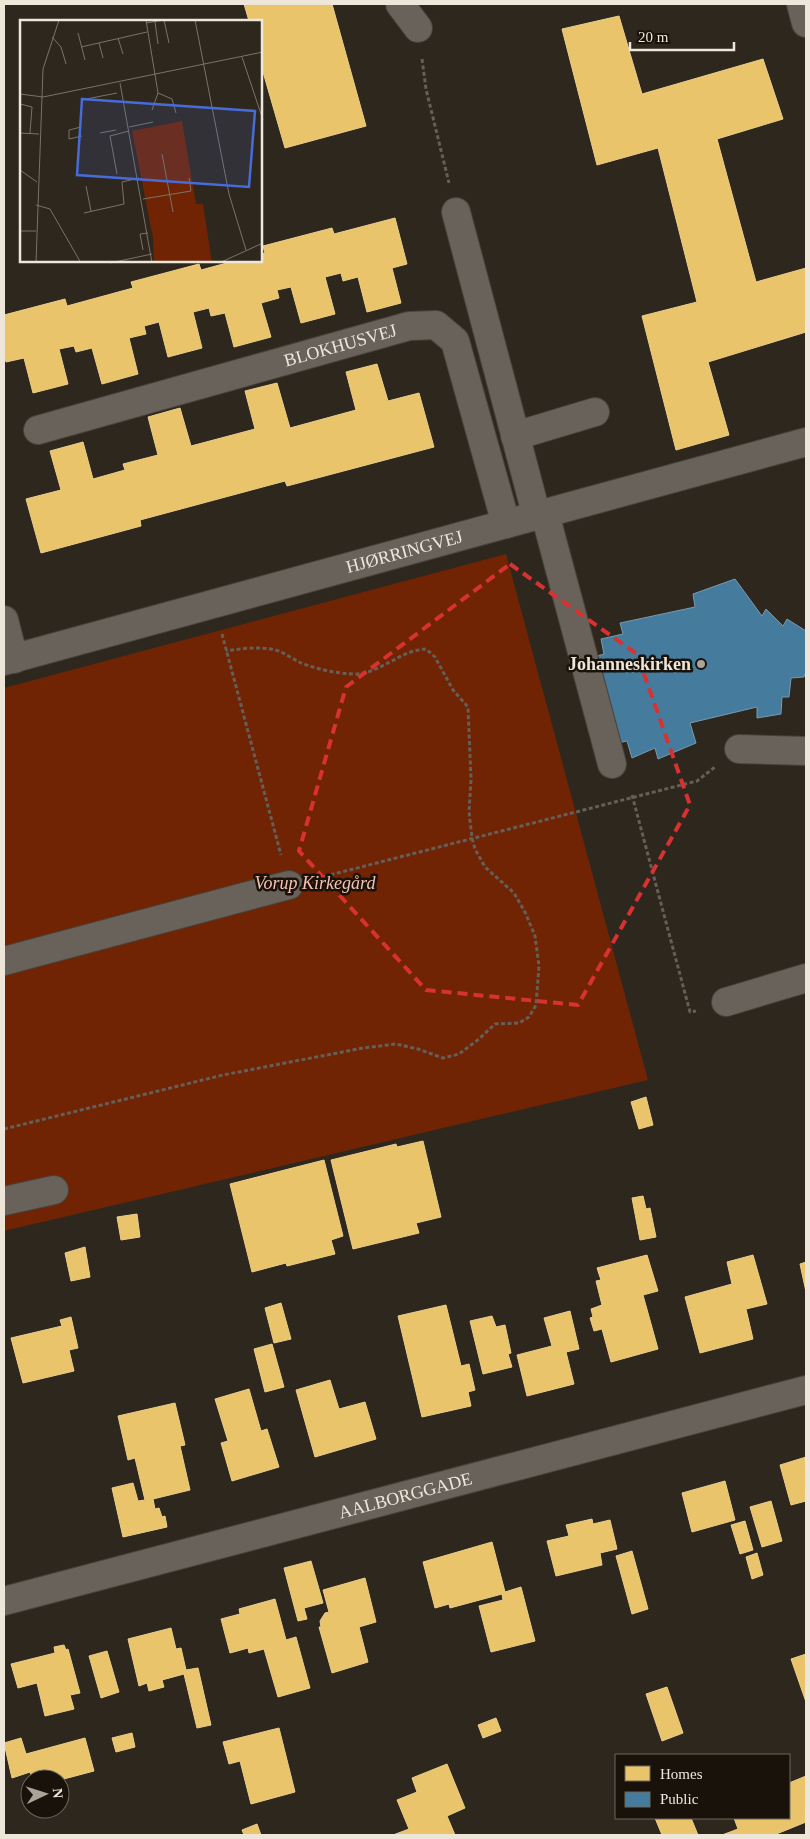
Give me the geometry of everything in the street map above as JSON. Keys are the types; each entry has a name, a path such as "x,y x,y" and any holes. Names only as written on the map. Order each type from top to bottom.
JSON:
{"street":[{"path":"400,4 418,28"},
{"path":"801,4 806,23"},
{"path":"456,212 515,436 541,516 612,764"},
{"name":"BLOKHUSVEJ","path":"38,430 409,326 436,325 455,341 506,524"},
{"path":"515,436 595,412"},
{"name":"HJØRRINGVEJ","path":"9,660 806,442"},
{"path":"4,620 9,660"},
{"path":"739,749 806,751"},
{"path":"4,961 289,885"},
{"path":"726,1002 806,978"},
{"path":"4,1201 54,1190"},
{"name":"AALBORGGADE","path":"4,1601 806,1390"}],"path":[{"path":"418,28 426,89 456,212"},
{"path":"214,605 289,885 632,795 697,781 739,749"},
{"path":"4,1129 223,1075 363,1048 396,1044 443,1058 459,1054 479,1039 494,1024 519,1023 529,1017 536,1006 540,966 535,936 514,893 485,867 475,849 469,812 471,780 468,707 453,690 435,656 426,649 414,649 384,666 354,674 329,671 300,663 280,652 262,648 226,651"},
{"path":"630,788 690,1012 726,1002"}],"highlighted area":[{"path":"510,564 637,654 690,805 578,1005 426,990 299,851 346,687"}],"green space":[{"name":"Vorup Kirkegård","path":"506,554 648,1080 4,1231 4,688"}],"building: Homes":[{"path":"244,4 332,4 366,126 285,148 262,68 262,20 249,20"},
{"path":"619,16 642,94 763,59 783,119 717,139 756,282 806,268 806,332 708,362 729,435 676,450 642,316 697,302 658,148 597,165 562,29"},
{"path":"395,218 407,264 392,268 401,303 367,312 358,277 343,281 341,273 325,277 335,314 301,323 291,287 277,290 279,298 261,303 271,337 234,347 225,313 211,316 209,308 193,312 202,348 168,357 159,322 144,326 146,334 129,338 138,374 102,384 92,348 76,352 74,346 59,349 68,384 33,393 24,358 6,362 4,354 4,315 65,299 67,306 133,288 131,282 199,264 201,270 230,262 262,262 262,254 265,253 263,246 332,228 334,234"},
{"path":"377,364 388,401 419,393 434,447 287,486 285,481 140,520 141,526 41,553 26,499 61,490 50,451 83,442 93,479 125,470 123,464 158,455 148,417 180,408 191,446 255,429 245,391 277,383 290,428 356,410 346,372"},
{"path":"646,1097 653,1125 639,1129 631,1102"},
{"path":"423,1141 441,1217 416,1223 419,1233 353,1249 331,1160 396,1144 397,1147"},
{"path":"324,1160 343,1236 331,1240 335,1254 287,1266 286,1263 252,1272 230,1184"},
{"path":"643,1196 646,1209 650,1208 656,1237 640,1240 632,1198"},
{"path":"137,1214 140,1237 121,1240 117,1217"},
{"path":"85,1247 90,1277 71,1281 65,1253"},
{"path":"647,1255 658,1291 643,1295 658,1349 611,1362 602,1329 594,1331 590,1318 593,1317 591,1309 602,1305 596,1281 601,1280 597,1268"},
{"path":"753,1255 767,1304 746,1309 753,1339 700,1353 685,1297 732,1284 727,1262"},
{"path":"806,1262 806,1292 800,1264"},
{"path":"281,1303 291,1339 274,1343 265,1308"},
{"path":"446,1305 461,1366 469,1364 475,1390 468,1392 471,1406 422,1417 398,1316"},
{"path":"570,1311 579,1349 566,1352 574,1384 527,1396 517,1355 552,1346 544,1318"},
{"path":"492,1316 496,1327 505,1325 511,1353 508,1354 512,1367 483,1374 470,1321"},
{"path":"71,1317 78,1348 69,1350 74,1371 23,1383 11,1338 62,1326 60,1320"},
{"path":"272,1344 284,1387 265,1392 254,1349"},
{"path":"330,1380 339,1409 365,1402 376,1439 315,1457 296,1390"},
{"path":"249,1389 261,1431 267,1429 279,1467 232,1481 221,1443 228,1441 215,1399"},
{"path":"175,1403 185,1445 180,1446 190,1490 153,1499 155,1509 159,1508 162,1517 165,1516 167,1527 123,1537 112,1488 133,1483 138,1501 145,1500 135,1458 128,1460 118,1416"},
{"path":"806,1457 806,1501 791,1505 780,1465"},
{"path":"725,1481 735,1520 692,1532 682,1493"},
{"path":"771,1501 782,1541 762,1547 750,1507"},
{"path":"592,1519 593,1524 610,1520 617,1549 600,1553 602,1565 556,1576 547,1541 569,1536 566,1525"},
{"path":"745,1521 753,1550 740,1554 731,1525"},
{"path":"492,1542 505,1592 521,1587 535,1641 491,1652 479,1606 503,1600 502,1594 450,1608 449,1604 435,1608 423,1562"},
{"path":"632,1551 648,1609 632,1614 616,1556"},
{"path":"757,1553 763,1575 752,1579 746,1557"},
{"path":"311,1561 323,1603 304,1608 307,1619 298,1621 284,1568"},
{"path":"365,1578 376,1622 359,1627 368,1662 332,1673 319,1627 321,1627 320,1621 325,1613 329,1612 323,1590"},
{"path":"275,1599 286,1640 296,1637 310,1688 278,1697 264,1649 249,1653 248,1648 230,1653 221,1619 240,1614 239,1609"},
{"path":"171,1628 176,1649 181,1648 186,1670 198,1668 211,1725 197,1728 184,1674 162,1680 164,1687 149,1691 147,1683 139,1686 128,1639"},
{"path":"64,1645 66,1650 68,1649 80,1693 70,1695 74,1709 45,1716 37,1683 18,1688 11,1664 55,1653 54,1647"},
{"path":"107,1651 119,1692 101,1698 89,1656"},
{"path":"806,1654 806,1702 791,1659"},
{"path":"667,1687 683,1733 662,1741 646,1694"},
{"path":"496,1718 501,1731 483,1738 478,1725"},
{"path":"279,1728 295,1792 251,1804 240,1761 229,1764 223,1742"},
{"path":"132,1733 135,1747 116,1752 112,1738"},
{"path":"21,1738 26,1754 85,1738 94,1771 70,1777 70,1769 20,1769 20,1775 12,1778 4,1743"},
{"path":"447,1764 465,1808 447,1816 455,1835 393,1835 409,1829 397,1800 417,1792 412,1778"},
{"path":"806,1776 806,1822 774,1835 722,1835 738,1829 734,1819 790,1819 790,1783"},
{"path":"655,1819 691,1819 698,1835 662,1835"},
{"path":"257,1824 261,1835 244,1835 242,1830"}],"building: Public":[{"name":"Johanneskirken","path":"735,579 762,616 766,609 783,626 787,619 806,631 806,671 804,677 791,678 789,697 782,697 781,714 757,718 757,707 690,723 696,743 658,759 655,748 632,758 627,741 618,743 594,657 604,654 601,639 623,634 620,623 695,607 693,594"}],"place":[{"name":"Johanneskirken","path":"701,664"}]}
